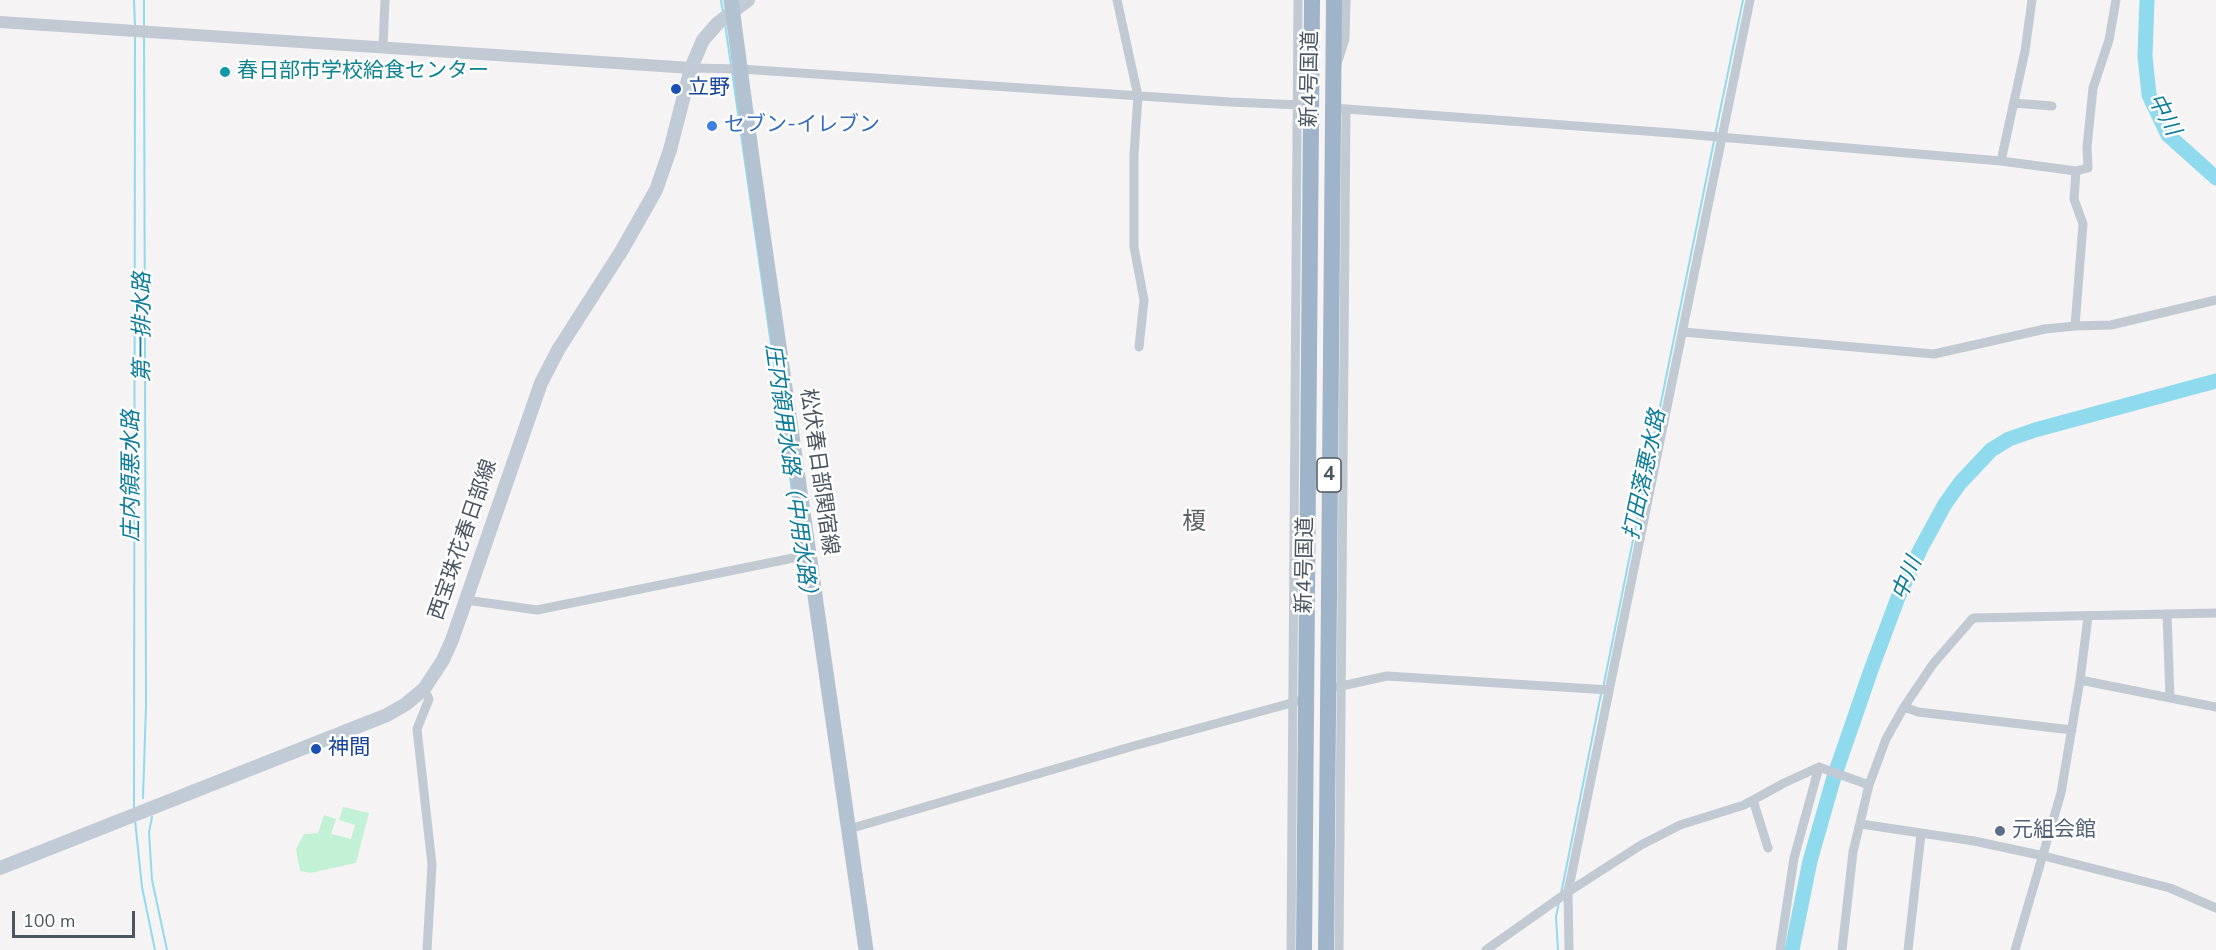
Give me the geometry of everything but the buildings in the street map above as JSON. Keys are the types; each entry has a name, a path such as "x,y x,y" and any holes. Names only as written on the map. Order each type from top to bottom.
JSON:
{"highway":[{"name":"新4号国道","path":"1304,950 1300,701 1304,105 1312,0"},
{"name":"新4号国道","path":"1326,950 1335,688 1340,109 1333,74 1334,0"}],"main road":[{"name":"西宝珠花春日部線","path":"0,868 387,715 406,705 424,688 443,660 541,383 558,350 622,250 656,190 670,150 691,68 704,40 732,5 748,0"},
{"name":"松伏春日部関宿線","path":"732,5 808,555 866,950"}],"street":[{"path":"383,47 385,0"},
{"path":"1117,0 1137,96 1134,247 1144,300 1139,347"},
{"path":"0,22 691,68 741,69 1304,105 1298,0"},
{"path":"1333,74 1346,39 1346,0"},
{"path":"1569,950 1568,892 1750,0"},
{"path":"2001,160 2025,51 2032,0"},
{"path":"1340,109 2001,160 2076,171 2088,168 2087,147 2093,88 2109,40 2116,0"},
{"path":"2014,103 2052,106"},
{"path":"2075,326 2083,224 2074,199 2076,171"},
{"path":"1683,332 1934,354 2045,329 2111,325 2216,300"},
{"path":"466,600 537,610 808,555"},
{"path":"1842,950 1853,852 1869,785 1886,739 1904,707 1934,664 1973,618 2216,613"},
{"path":"2167,614 2170,698"},
{"path":"2015,950 2061,793 2088,616"},
{"path":"1339,950 1335,688 1387,676 1610,690"},
{"path":"2080,680 2216,707"},
{"path":"424,688 429,699 417,729 432,865 427,950"},
{"path":"849,830 1137,745 1300,701 1291,950"},
{"path":"1904,707 1918,711 2072,729"},
{"path":"1486,950 1568,892 1641,845 1680,825 1744,805 1819,767 1869,785"},
{"path":"1780,950 1794,858 1819,767"},
{"path":"1753,800 1768,848"},
{"path":"1861,824 1974,841 2044,856 2170,888 2216,908"},
{"path":"1908,950 1921,834"}],"green space":[{"path":"343,807 369,813 356,863 310,873 300,871 296,849 304,834 318,833 324,815 336,819 331,834 351,839 355,825 339,820"}],"waterway":[{"name":"庄内領悪水路","path":"134,0 135,25"},
{"name":"第一排水路","path":"144,0 144,27"},
{"name":"庄内領用水路（中用水路）","path":"721,0 723,12"},
{"name":"打田落悪水路","path":"1715,135 1743,0"},
{"name":"中川","path":"2147,0 2145,56 2149,95 2168,135 2216,178"},
{"name":"庄内領用水路（中用水路）","path":"725,24 731,65"},
{"name":"第一排水路","path":"143,798 146,705 144,35"},
{"name":"庄内領悪水路","path":"134,808 135,37"},
{"name":"庄内領用水路（中用水路）","path":"732,71 797,526"},
{"name":"打田落悪水路","path":"1603,688 1714,141"},
{"name":"中川","path":"1792,950 1810,861 1834,777 1871,670 1899,595 1921,548 1945,504 1960,483 1991,450 2009,439 2216,381"},
{"name":"打田落悪水路","path":"1561,894 1601,694"},
{"name":"第一排水路","path":"152,817 149,832 152,880 167,950"},
{"name":"庄内領悪水路","path":"135,820 142,887 155,950"},
{"name":"打田落悪水路","path":"1558,950 1556,917 1559,902"}],"place":[{"name":"春日部市学校給食センター","path":"225,72"},
{"name":"立野","path":"676,89"},
{"name":"セブン-イレブン","path":"712,126"},
{"name":"神間","path":"316,749"},
{"name":"元組会館","path":"2000,831"}],"district":[{"name":"榎","path":"1194,523"}]}
